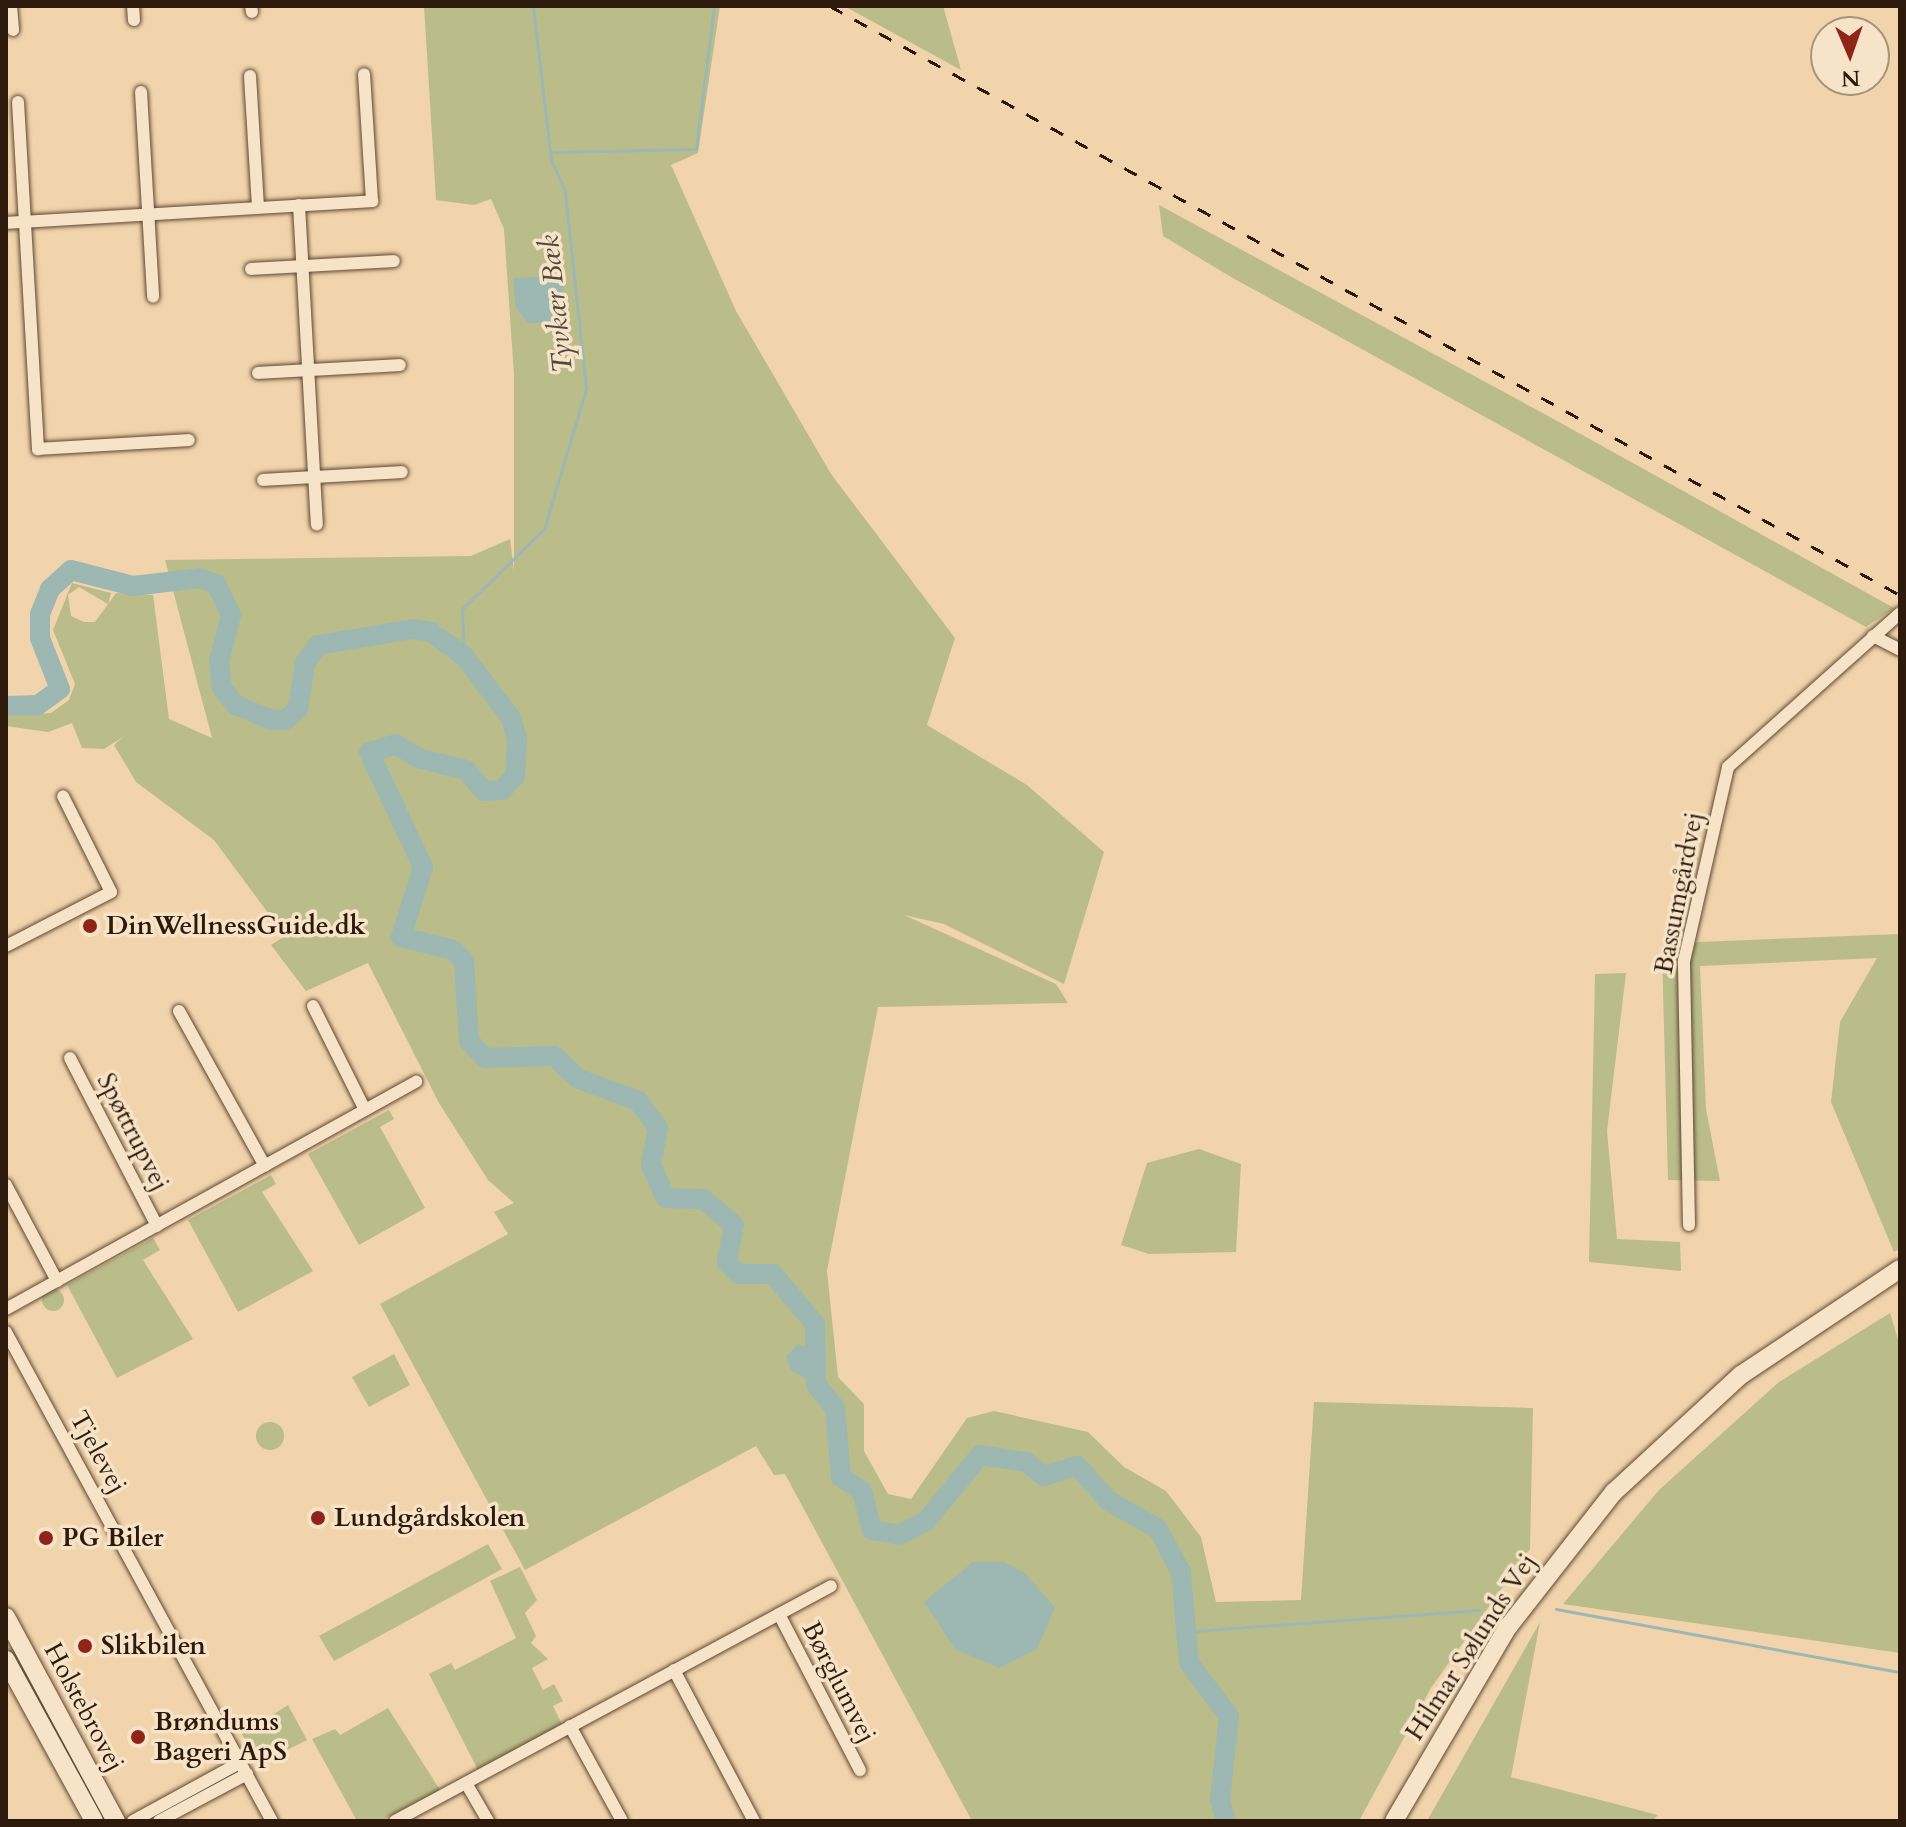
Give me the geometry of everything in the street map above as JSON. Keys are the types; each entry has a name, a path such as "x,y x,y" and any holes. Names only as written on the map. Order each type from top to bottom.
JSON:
{"street":[{"path":"11,6 13,30"},
{"path":"133,6 134,20"},
{"path":"6,223 372,201 364,74"},
{"path":"250,76 258,207"},
{"path":"141,92 153,297"},
{"path":"18,102 38,449 189,440"},
{"path":"299,205 317,524"},
{"path":"251,269 394,261"},
{"path":"258,373 400,365"},
{"path":"263,480 402,472"},
{"name":"Bassumgårdvej","path":"1689,1225 1684,961 1728,767 1900,613"},
{"path":"1873,636 1900,650"},
{"path":"7,944 111,892 63,796"},
{"path":"313,1006 365,1110"},
{"path":"179,1011 265,1166"},
{"name":"Spøttrupvej","path":"70,1058 157,1226"},
{"name":"Spøttrupvej","path":"6,1309 416,1082"},
{"path":"6,1185 57,1281"},
{"name":"Hilmar Sølunds Vej","path":"1394,1821 1508,1627 1614,1492 1741,1375 1900,1269"},
{"name":"Tjelevej","path":"6,1332 272,1821"},
{"name":"Børglumvej","path":"395,1821 831,1586"},
{"name":"Børglumvej","path":"779,1614 860,1770"},
{"name":"Holstebrovej","path":"6,1617 116,1821"},
{"name":"Holstebrovej","path":"6,1660 94,1821"},
{"path":"674,1670 754,1821"},
{"path":"570,1726 622,1821"},
{"path":"133,1821 244,1768"},
{"path":"159,1821 244,1768"},
{"path":"466,1783 488,1821"}],"green space":[{"path":"424,6 720,6 698,153 671,165 736,311 831,474 955,638 927,725 1027,785 1104,852 1064,984 944,924 904,915 1056,984 1068,1003 878,1007 827,1271 838,1377 864,1404 864,1451 888,1494 911,1499 967,1418 994,1411 1088,1432 1124,1467 1166,1491 1201,1537 1216,1602 1301,1600 1314,1402 1533,1408 1530,1549 1431,1688 1359,1821 972,1821 785,1474 774,1475 756,1446 525,1570 380,1304 508,1234 494,1212 514,1203 488,1180 439,1103 368,963 306,991 271,945 285,936 214,840 136,782 114,745 123,737 104,749 82,748 72,723 48,732 6,726 6,716 51,713 69,700 75,684 53,630 72,583 111,593 108,604 79,587 68,595 71,616 84,622 95,622 116,593 153,595 169,719 212,738 165,560 471,556 510,539 514,571 514,375 504,229 491,199 474,205 436,200"},
{"path":"844,6 943,6 961,70"},
{"path":"1159,205 1894,608 1866,627 1231,277 1163,236"},
{"path":"1900,934 1900,1249 1894,1252 1831,1102 1840,1022 1877,958 1700,966 1706,1109 1720,1181 1668,1180 1662,951 1699,942"},
{"path":"1626,973 1607,1131 1617,1239 1680,1242 1681,1271 1589,1262 1595,974"},
{"path":"389,1110 394,1119 380,1127 425,1208 359,1245 308,1154"},
{"path":"1199,1149 1241,1164 1236,1252 1149,1254 1121,1245 1147,1163"},
{"path":"271,1175 276,1184 262,1192 313,1271 238,1312 188,1220"},
{"path":"153,1238 160,1250 143,1260 193,1339 117,1378 67,1285"},
{"path":"49,1289 57,1289 64,1300 57,1311 49,1311 42,1304 42,1296"},
{"path":"1890,1313 1900,1346 1900,1653 1563,1604 1659,1490 1779,1382"},
{"path":"394,1354 410,1385 369,1407 352,1377"},
{"path":"270,1422 280,1426 284,1436 280,1446 270,1450 260,1446 256,1436 260,1426"},
{"path":"488,1544 502,1569 334,1661 319,1636"},
{"path":"520,1567 537,1600 525,1613 536,1636 531,1643 548,1659 532,1668 543,1690 554,1684 563,1701 553,1706 564,1728 480,1774 429,1674 451,1663 455,1670 516,1638 490,1581"},
{"path":"1540,1622 1511,1777 1658,1815 1652,1821 1427,1821"},
{"path":"288,1705 307,1740 259,1764 242,1734"},
{"path":"388,1708 440,1790 380,1821 357,1821 312,1739 335,1729 340,1735"}],"water":[{"path":"563,276 564,313 552,323 528,323 516,308 513,278"},
{"path":"798,1344 815,1348 816,1385 790,1369 786,1357"},
{"path":"973,1562 1004,1562 1025,1573 1055,1608 1037,1649 999,1668 955,1649 924,1602"}],"waterway":[{"name":"Tyvkær Bæk","path":"464,656 462,609 544,529 586,389 565,191 551,160 533,6"},
{"path":"552,152 696,149 714,6"},
{"path":"6,706 38,705 60,689 40,638 40,614 50,589 71,570 133,586 200,578 216,584 231,615 219,661 222,688 236,705 269,719 285,720 298,709 305,663 318,645 413,629 431,632 464,656 511,718 517,739 515,776 502,790 484,791 466,770 418,758 396,744 369,752 423,867 401,937 453,950 464,961 469,1041 485,1058 554,1056 579,1079 638,1101 658,1128 651,1165 666,1198 703,1199 734,1225 727,1262 739,1274 773,1274 815,1324 816,1385 835,1408 841,1477 862,1491 872,1530 899,1535 926,1521 980,1455 1026,1462 1044,1476 1077,1466 1109,1501 1158,1529 1181,1572 1189,1663 1229,1716 1220,1800 1226,1821"},
{"path":"1556,1609 1900,1672"},
{"path":"1181,1632 1479,1610"}],"railway":[{"path":"830,6 1900,595"}],"place":[{"name":"DinWellnessGuide.dk","path":"90,926"},
{"name":"Lundgårdskolen","path":"318,1518"},
{"name":"PG Biler","path":"46,1538"},
{"name":"Slikbilen","path":"85,1646"},
{"name":"Brøndums Bageri ApS","path":"138,1737"}]}
